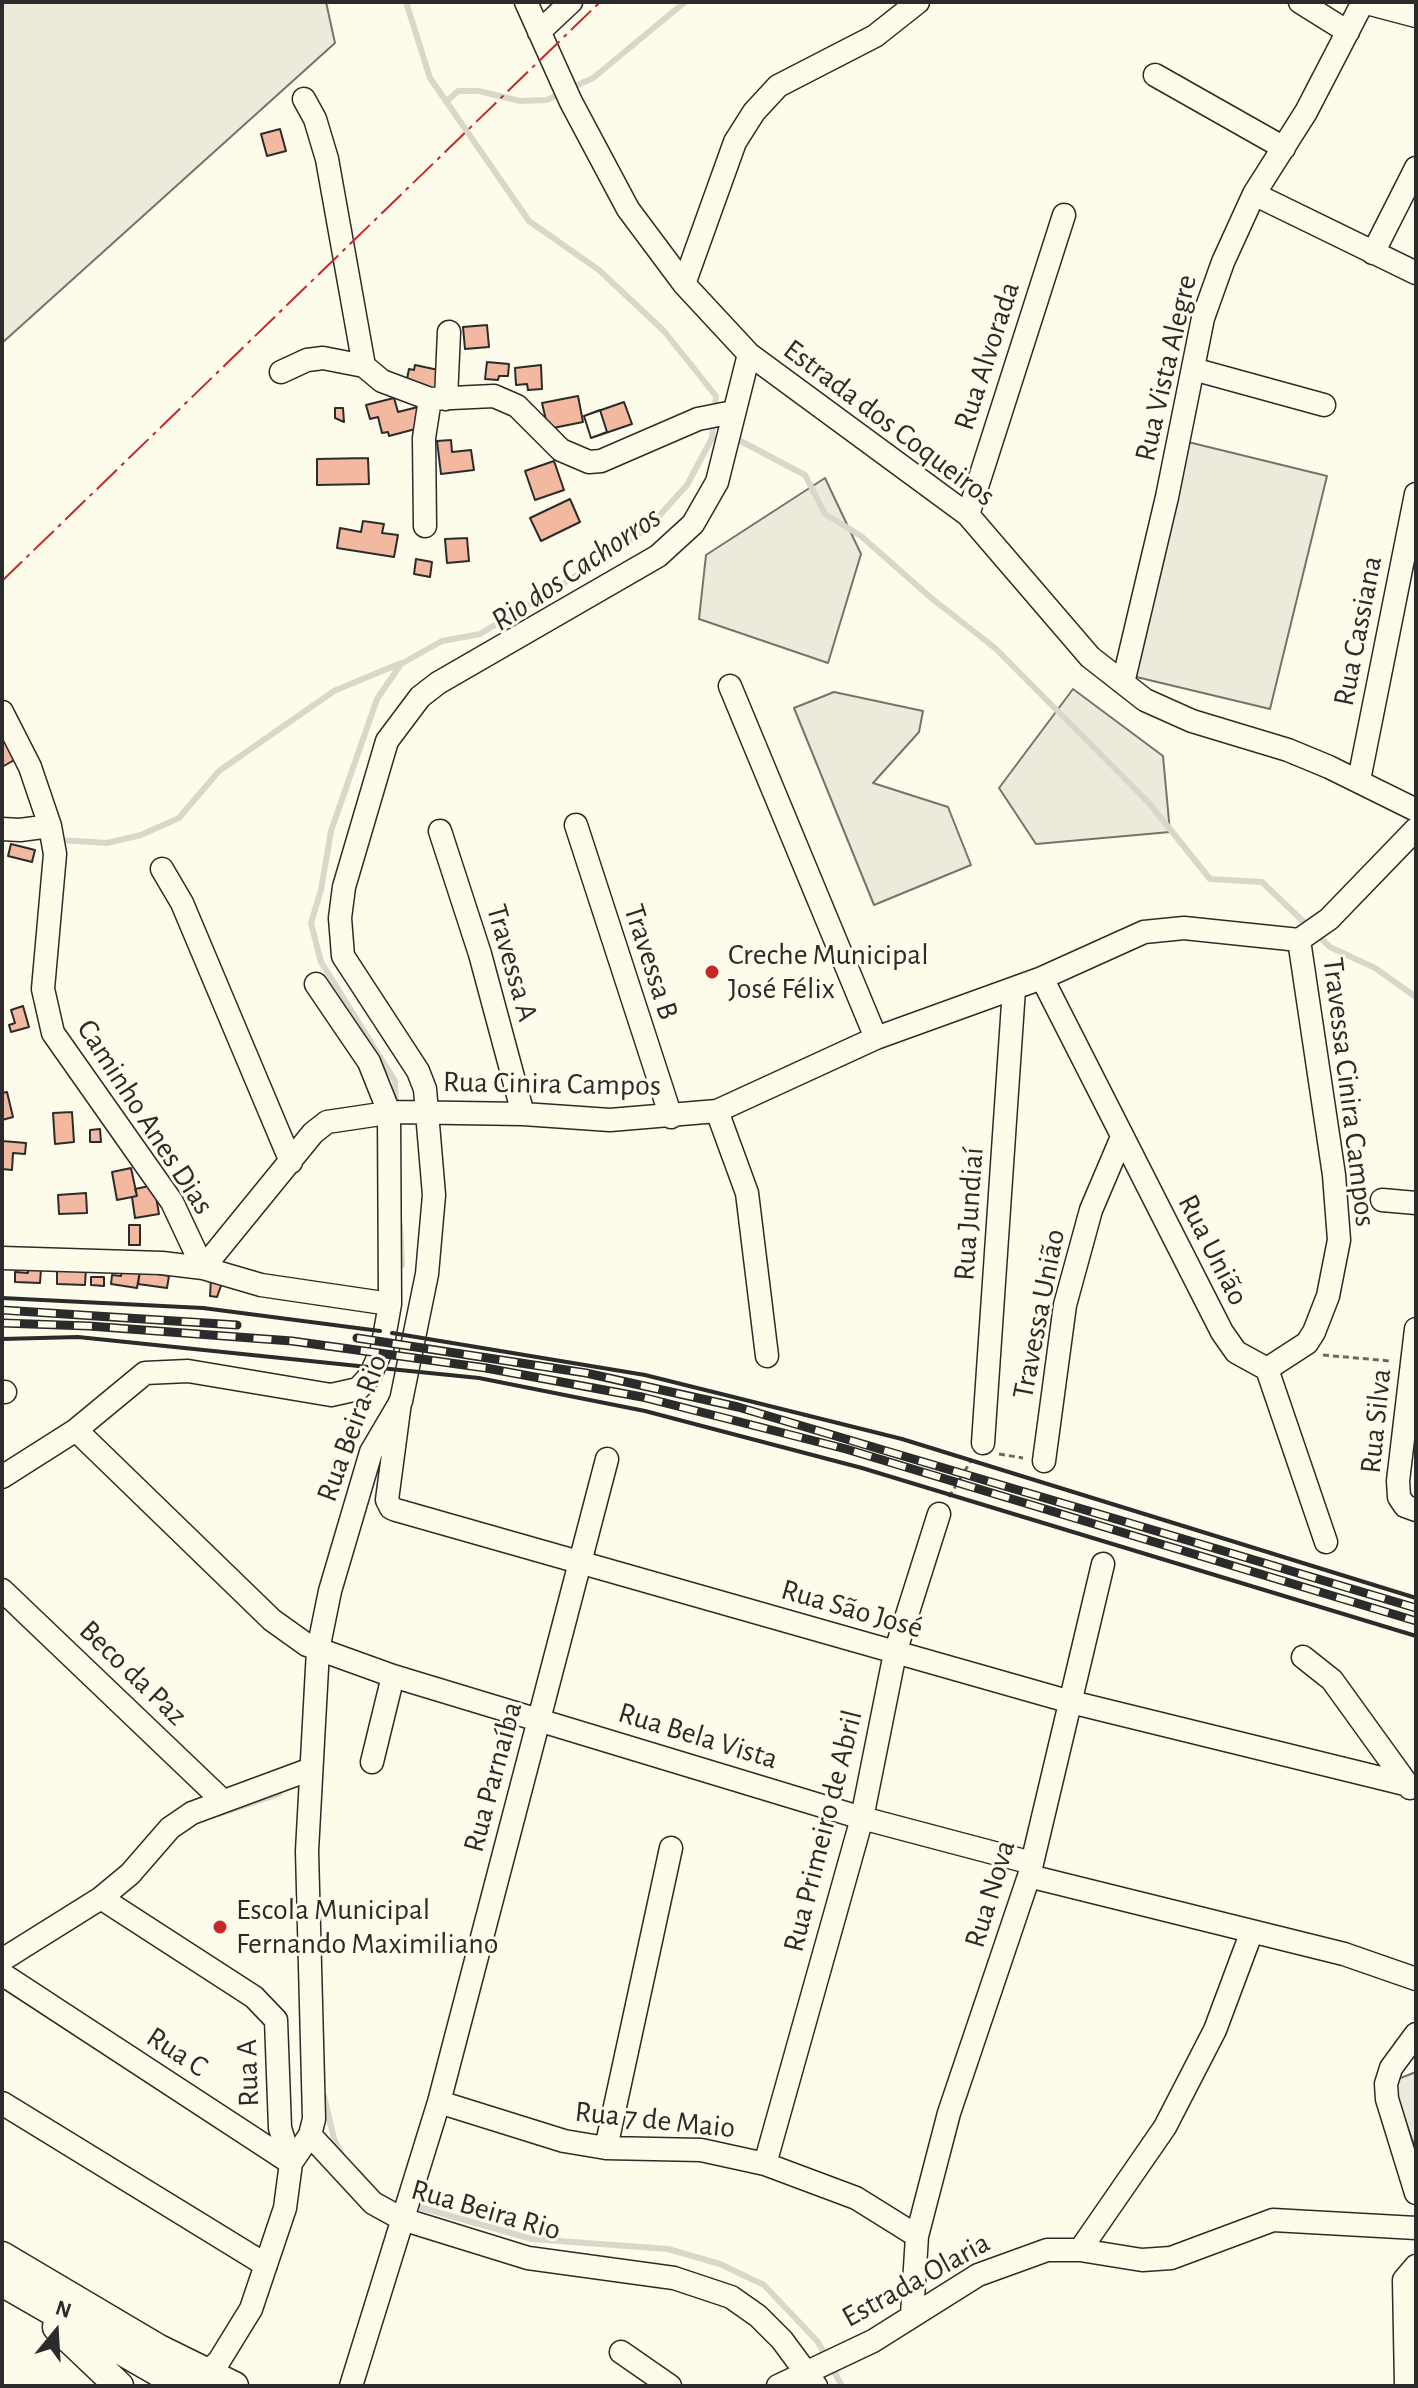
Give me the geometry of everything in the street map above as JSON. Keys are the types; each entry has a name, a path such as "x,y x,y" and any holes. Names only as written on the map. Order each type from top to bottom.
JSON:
{"main road":[{"path":"2,2256 194,2382"},
{"path":"13,2289 194,2382 234,2386"},
{"path":"13,2289 119,2386"}],"street":[{"name":"Estrada dos Coqueiros","path":"526,2 568,93 628,209 684,284 749,354 968,515 1070,636 1123,683 1168,712 1288,750 1359,780 1416,810"},
{"path":"539,32 571,2"},
{"path":"684,284 735,142 754,112 778,86 875,36 918,2"},
{"path":"1300,2 1348,32"},
{"path":"1363,2 1416,16"},
{"name":"Rua Vista Alegre","path":"1123,683 1203,318 1223,262 1254,194 1284,148 1363,2"},
{"path":"1155,75 1284,148"},
{"path":"304,99 315,119 327,159 364,366"},
{"path":"1373,253 1416,168"},
{"path":"1254,194 1416,273"},
{"name":"Rua Alvorada","path":"968,515 1064,215"},
{"path":"425,526 424,438 438,399 449,332"},
{"name":"Rua Beira Rio","path":"749,354 728,422 717,482 693,524 658,556 438,683 411,707 387,741 344,887 340,941 343,956 418,1071 434,1195 431,1243 401,1401 371,1452 330,1591 311,1769 307,1851 315,2090 310,2135 373,2203 406,2207 528,2258 674,2278 731,2297 758,2316 812,2374"},
{"path":"281,372 307,360 323,358 364,366 398,389 438,399 482,395 507,400 561,450 589,462 601,461 698,419 728,422"},
{"path":"1193,369 1324,405"},
{"name":"Rua Cassiana","path":"1359,780 1416,494"},
{"path":"730,686 876,1038"},
{"path":"2,712 30,767 50,828 2,829"},
{"name":"Travessa B","path":"576,825 671,1117"},
{"name":"Caminho Anes Dias","path":"50,828 55,854 43,989 53,1033 172,1202 203,1268"},
{"path":"1304,938 1329,919 1416,829"},
{"name":"Travessa A","path":"440,831 480,954 523,1114"},
{"path":"162,869 182,903 291,1162"},
{"name":"Rua Cinira Campos","path":"203,1268 327,1122 392,1112 523,1114 610,1120 717,1111 876,1038 1042,978 1126,938 1162,929 1304,938"},
{"name":"Travessa Cinira Campos","path":"1304,938 1334,1175 1339,1240 1328,1296 1307,1343"},
{"name":"Rua União","path":"1042,978 1222,1332 1236,1352 1267,1369"},
{"path":"2,1477 76,1430 135,1379 154,1371 188,1371 331,1395 349,1393 365,1384 377,1364 390,1304 392,1112 369,1062 316,984"},
{"name":"Rua Jundiaí","path":"981,1447 1014,989"},
{"path":"717,1111 747,1193 767,1356"},
{"name":"Travessa União","path":"1044,1461 1069,1289 1091,1210 1122,1137"},
{"path":"1382,1200 1416,1203"},
{"path":"2,1258 128,1261 203,1268 261,1285 390,1304"},
{"name":"Rua Silva","path":"1416,1329 1398,1481 1399,1497 1405,1506 1416,1510"},
{"path":"1307,1343 1267,1369 1326,1542"},
{"name":"Rua São José","path":"401,1401 387,1500 391,1508 1071,1702 1410,1788"},
{"path":"76,1430 272,1620 292,1638 322,1652"},
{"name":"Rua Parnaíba","path":"351,2386 439,2102 583,1561 607,1459"},
{"name":"Rua Primeiro de Abril","path":"765,2164 862,1818 895,1653 939,1514"},
{"name":"Rua Nova","path":"917,2236 949,2113 1031,1870 1103,1564"},
{"name":"Beco da Paz","path":"2,1590 222,1800"},
{"name":"Rua Bela Vista","path":"322,1652 1031,1870 1369,1962 1416,1979"},
{"path":"1303,1657 1332,1680 1410,1788"},
{"path":"372,1762 393,1676"},
{"path":"2,1960 101,1898 130,1874 170,1828 192,1813 311,1769"},
{"path":"606,2148 671,1848"},
{"name":"Rua A","path":"101,1898 272,2013 276,2020 280,2128 291,2163 285,2208 246,2319 219,2361 194,2382"},
{"path":"1080,2250 1165,2127 1215,2030 1252,1931"},
{"name":"Rua C","path":"2,1974 291,2163"},
{"path":"1416,2034 1407,2054 1387,2076 1387,2099 1416,2193"},
{"name":"Rua 7 de Maio","path":"439,2102 529,2132 606,2148 701,2150 765,2164 856,2198 917,2236"},
{"path":"2,2103 266,2265"},
{"path":"291,2163 310,2135"},
{"name":"Estrada Olaria","path":"778,2386 812,2374 873,2341 978,2275 1047,2250 1080,2250 1142,2260 1171,2258 1273,2220 1416,2228"},
{"path":"912,2315 917,2236"},
{"path":"1406,2386 1404,2280 1416,2266"},
{"path":"621,2352 670,2386"}],"path":[{"path":"1307,1343 1325,1357 1412,1362"},
{"path":"939,1514 981,1447 1044,1461"}],"shaded area":[{"path":"2,2 326,2 335,43 2,343"},
{"path":"1184,441 1327,476 1270,709 1128,675"},
{"path":"825,478 861,554 828,663 699,619 706,555"},
{"path":"1073,689 1163,756 1170,832 1036,844 999,788"},
{"path":"834,692 923,711 919,732 873,783 948,807 971,865 874,905 794,708"},
{"path":"1416,2072 1416,2149 1390,2082"}],"building":[{"path":"280,129 286,151 267,156 261,134"},
{"path":"487,325 489,347 465,349 463,327"},
{"path":"487,362 509,364 508,376 499,376 498,380 485,379"},
{"path":"415,365 443,371 439,390 406,384 409,369 414,370"},
{"path":"541,365 542,389 528,390 527,384 516,385 515,368"},
{"path":"578,396 583,422 548,429 542,403"},
{"path":"394,398 398,412 418,407 423,427 389,436 388,432 382,433 378,417 370,419 366,405"},
{"path":"624,402 632,424 591,438 584,416"},
{"path":"335,408 343,408 344,422 335,418"},
{"path":"600,410 607,432 591,438 584,416"},
{"path":"451,440 452,452 471,450 474,470 441,474 437,441"},
{"path":"368,458 369,484 317,485 317,459"},
{"path":"554,461 564,490 535,500 525,471"},
{"path":"570,499 580,522 541,541 530,518"},
{"path":"363,521 384,524 382,533 398,535 394,557 337,548 340,528 361,532"},
{"path":"467,538 469,561 447,563 445,539"},
{"path":"416,559 432,562 430,577 414,574"},
{"path":"6,741 16,759 2,767 2,743"},
{"path":"11,844 35,850 32,862 8,856"},
{"path":"23,1006 29,1027 11,1032 9,1025 15,1023 11,1010"},
{"path":"7,1092 13,1117 2,1120 2,1093"},
{"path":"72,1112 74,1142 55,1144 53,1113"},
{"path":"100,1129 101,1142 90,1142 90,1130"},
{"path":"2,1141 26,1143 25,1154 13,1153 12,1170 2,1169"},
{"path":"131,1168 137,1196 117,1200 112,1172"},
{"path":"154,1185 159,1214 135,1218 132,1197 137,1196 135,1189"},
{"path":"86,1193 87,1213 59,1214 58,1195"},
{"path":"129,1225 140,1225 140,1245 129,1245"},
{"path":"123,1266 140,1270 137,1288 111,1284 112,1275 121,1276"},
{"path":"57,1267 86,1268 85,1285 57,1284"},
{"path":"28,1268 41,1269 40,1283 15,1282 15,1272 28,1273"},
{"path":"140,1271 169,1276 167,1288 138,1284"},
{"path":"91,1277 104,1277 104,1286 91,1285"},
{"path":"211,1278 223,1280 217,1297 210,1296"}],"waterway":[{"name":"Rio dos Cachorros","path":"396,1106 395,1081 321,962 311,923 321,890 331,831 377,699 401,664 442,641 480,634 607,557 650,526 687,485 712,438 716,396 664,331 599,270 529,221 430,78 406,2"},
{"path":"571,88 593,78 685,2"},
{"path":"446,102 458,91 479,91 520,101 547,100 561,93"},
{"path":"733,437 805,475 825,514 861,536 930,597 995,648 1149,803 1210,879 1262,882 1330,947 1375,968 1416,997"},
{"path":"57,840 107,843 141,835 179,818 219,771 334,691 401,663"},
{"name":"Rio dos Cachorros","path":"400,1225 402,1265"},
{"path":"219,1814 279,1794"},
{"path":"324,2096 334,2139 343,2157"},
{"path":"412,2205 532,2239 668,2249 720,2264 764,2285 818,2342 842,2386"}],"railway":[{"path":"2,1310 237,1325"},
{"path":"2,1323 292,1341 486,1368 642,1397 846,1449 1416,1621"},
{"path":"357,1338 586,1373 738,1407 1416,1608"}],"wall":[{"path":"2,1298 203,1308 380,1331"},
{"path":"392,1333 645,1375 902,1439 1416,1598"},
{"path":"2,1339 78,1337 368,1367"},
{"path":"380,1368 479,1378 645,1411 862,1468 1416,1636"}],"power":[{"path":"2,581 600,2"}],"place":[{"name":"Creche Municipal José Félix","path":"712,972"},
{"name":"Escola Municipal Fernando Maximiliano","path":"220,1927"}]}
